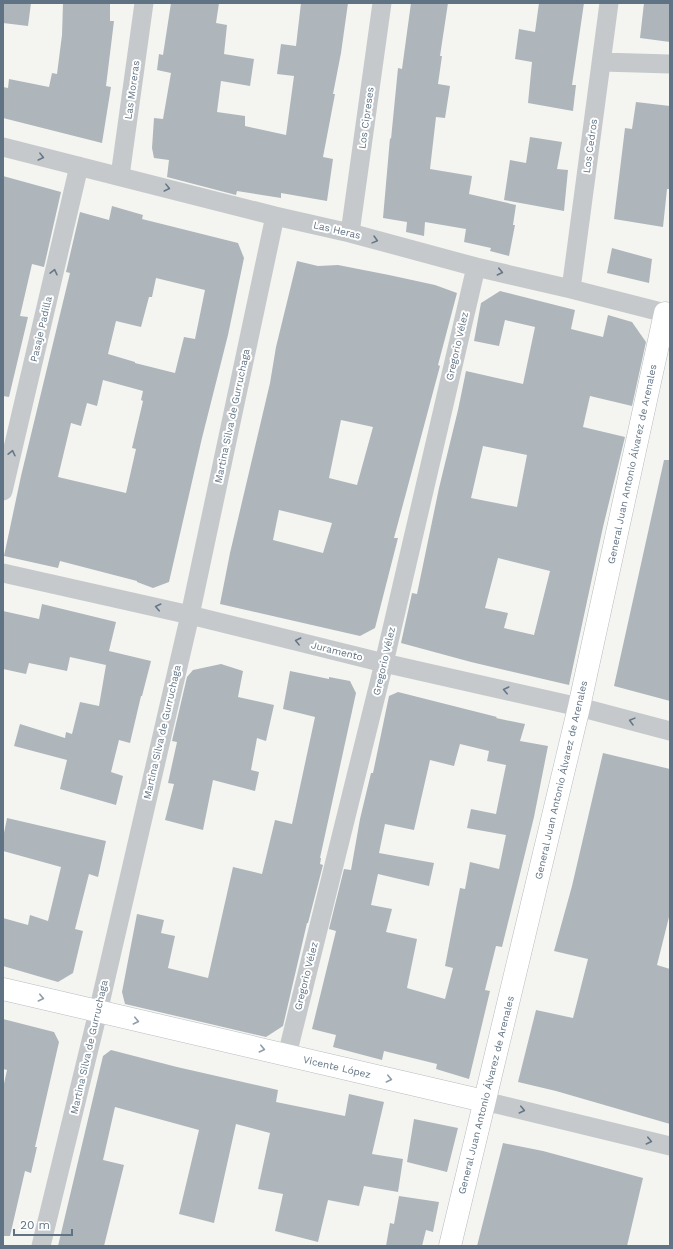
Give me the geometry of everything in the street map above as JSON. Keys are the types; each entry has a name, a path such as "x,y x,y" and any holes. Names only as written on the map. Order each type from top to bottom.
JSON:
{"street":[{"name":"Las Moreras","path":"120,176 144,3"},
{"name":"Los Cipreses","path":"350,233 382,3"},
{"name":"Los Cedros","path":"571,289 610,3"},
{"path":"602,62 670,64"},
{"name":"Las Heras","path":"3,147 275,216 350,233 476,267 667,313"},
{"name":"Pasaje Padilla","path":"3,491 79,166"},
{"name":"Martina Silva de Gurruchaga","path":"41,1246 98,1012 190,614 275,216"},
{"name":"Gregorio Vélez","path":"287,1055 384,663 476,267"},
{"name":"General Juan Antonio Álvarez de Arenales","path":"450,1246 579,707 667,313"},
{"name":"Juramento","path":"3,573 190,614 384,663 579,707 670,731"},
{"name":"Vicente López","path":"3,989 670,1146"}],"building":[{"path":"3,3 31,3 28,26 3,23"},
{"path":"63,3 110,3 110,21 114,21 106,86 111,87 102,143 3,118 3,87 8,88 9,79 49,87 52,73 57,74 62,35"},
{"path":"171,3 219,3 216,23 227,25 224,54 254,59 250,86 221,81 217,112 245,116 245,126 286,135 294,76 277,74 281,44 296,46 301,3 348,3 341,53 333,94 335,94 323,157 333,159 327,201 281,193 281,198 237,191 236,195 167,177 169,160 154,158 152,148 154,118 163,119 171,73 157,70 159,54 163,55"},
{"path":"411,3 448,3 440,56 442,56 438,84 450,86 445,118 436,117 430,169 472,176 469,194 516,205 513,225 515,225 509,256 490,251 491,248 464,242 466,229 425,222 424,236 406,232 407,222 383,218 398,68 402,69"},
{"path":"539,3 584,3 572,85 576,85 573,111 528,103 532,62 515,59 519,29 535,32"},
{"path":"644,3 670,3 670,42 640,38"},
{"path":"636,102 670,106 670,189 667,189 663,227 614,219 625,128 632,129"},
{"path":"530,137 562,142 557,169 568,170 564,211 504,200 510,160 526,163"},
{"path":"3,176 61,192 44,267 32,264 20,316 28,317 9,397 3,396"},
{"path":"112,206 143,215 142,219 238,243 244,258 228,335 202,438 169,582 153,588 137,581 60,561 58,568 4,556 21,476 70,273 66,272 80,212 109,220","holes":["156,278 205,290 195,339 184,337 175,373 135,363 108,354 116,321 141,327 149,297 152,297","103,380 143,391 141,400 143,401 132,448 136,449 126,493 58,477 71,423 81,426 87,403 97,406"]},
{"path":"612,248 652,259 649,283 607,273"},
{"path":"297,261 318,266 338,265 389,275 435,285 457,293 438,365 440,366 394,538 398,538 375,628 360,636 220,604 230,553 270,383 276,347","holes":["341,420 373,427 357,485 329,478","279,510 332,523 323,553 273,540"]},
{"path":"500,291 575,310 571,329 603,337 608,315 632,322 646,342 632,406 590,396 583,427 625,437 603,527 569,685 471,662 401,643 412,593 417,594 439,488 466,371 523,384 535,327 505,320 499,346 474,341 481,303","holes":["483,446 527,455 517,507 471,498","498,558 550,571 534,635 504,628 508,613 485,608"]},
{"path":"664,460 670,460 670,701 614,686"},
{"path":"42,604 116,622 109,651 151,661 130,743 119,740 111,772 123,776 116,805 60,789 67,760 14,746 20,724 65,738 66,732 72,734 80,702 99,706 106,665 70,657 67,671 29,663 26,674 3,669 3,611 39,619"},
{"path":"221,664 243,671 238,697 274,705 266,741 257,738 251,770 259,772 255,791 213,780 203,830 165,820 174,784 168,783 177,742 172,741 187,677 193,670"},
{"path":"290,671 329,679 329,677 350,681 356,693 320,858 320,864 323,865 307,923 283,1026 266,1037 125,1004 122,992 137,914 164,920 161,933 175,936 168,968 208,978 233,867 262,874 275,820 292,824 315,717 283,709"},
{"path":"398,692 497,717 496,718 525,724 520,741 548,746 534,817 502,947 496,946 485,990 490,991 469,1079 436,1069 437,1064 384,1051 382,1060 333,1047 336,1035 312,1029 336,931 329,929 344,869 351,870 360,819 371,773 373,773 389,696","holes":["460,744 489,751 487,761 506,765 496,814 471,809 467,828 506,835 499,869 470,862 465,889 460,888 445,966 453,968 445,999 407,988 417,939 386,932 392,909 371,905 378,874 429,886 434,863 379,853 385,824 414,830 430,760 454,766"]},
{"path":"603,753 670,769 670,913 657,965 670,969 670,1124 556,1091 518,1082 536,1010 573,1018 588,959 554,951 572,886"},
{"path":"7,818 106,841 98,877 89,874 75,929 83,931 73,973 58,982 3,966 3,918 28,925 30,915 48,921 61,867 3,851 3,838"},
{"path":"3,1019 54,1032 59,1042 35,1147 37,1147 31,1173 25,1171 10,1236 3,1236 3,1088 7,1070 3,1069"},
{"path":"111,1050 278,1090 276,1102 345,1116 349,1094 384,1102 372,1154 403,1159 398,1192 364,1186 359,1206 328,1200 318,1242 275,1231 283,1194 258,1189 270,1133 236,1124 214,1223 179,1214 199,1130 115,1107 103,1160 124,1165 104,1246 58,1246 103,1056"},
{"path":"414,1119 458,1128 447,1172 407,1162"},
{"path":"503,1143 543,1151 643,1178 627,1246 477,1246"},
{"path":"399,1196 439,1202 433,1232 426,1230 422,1246 386,1246 390,1223 394,1224"}]}
